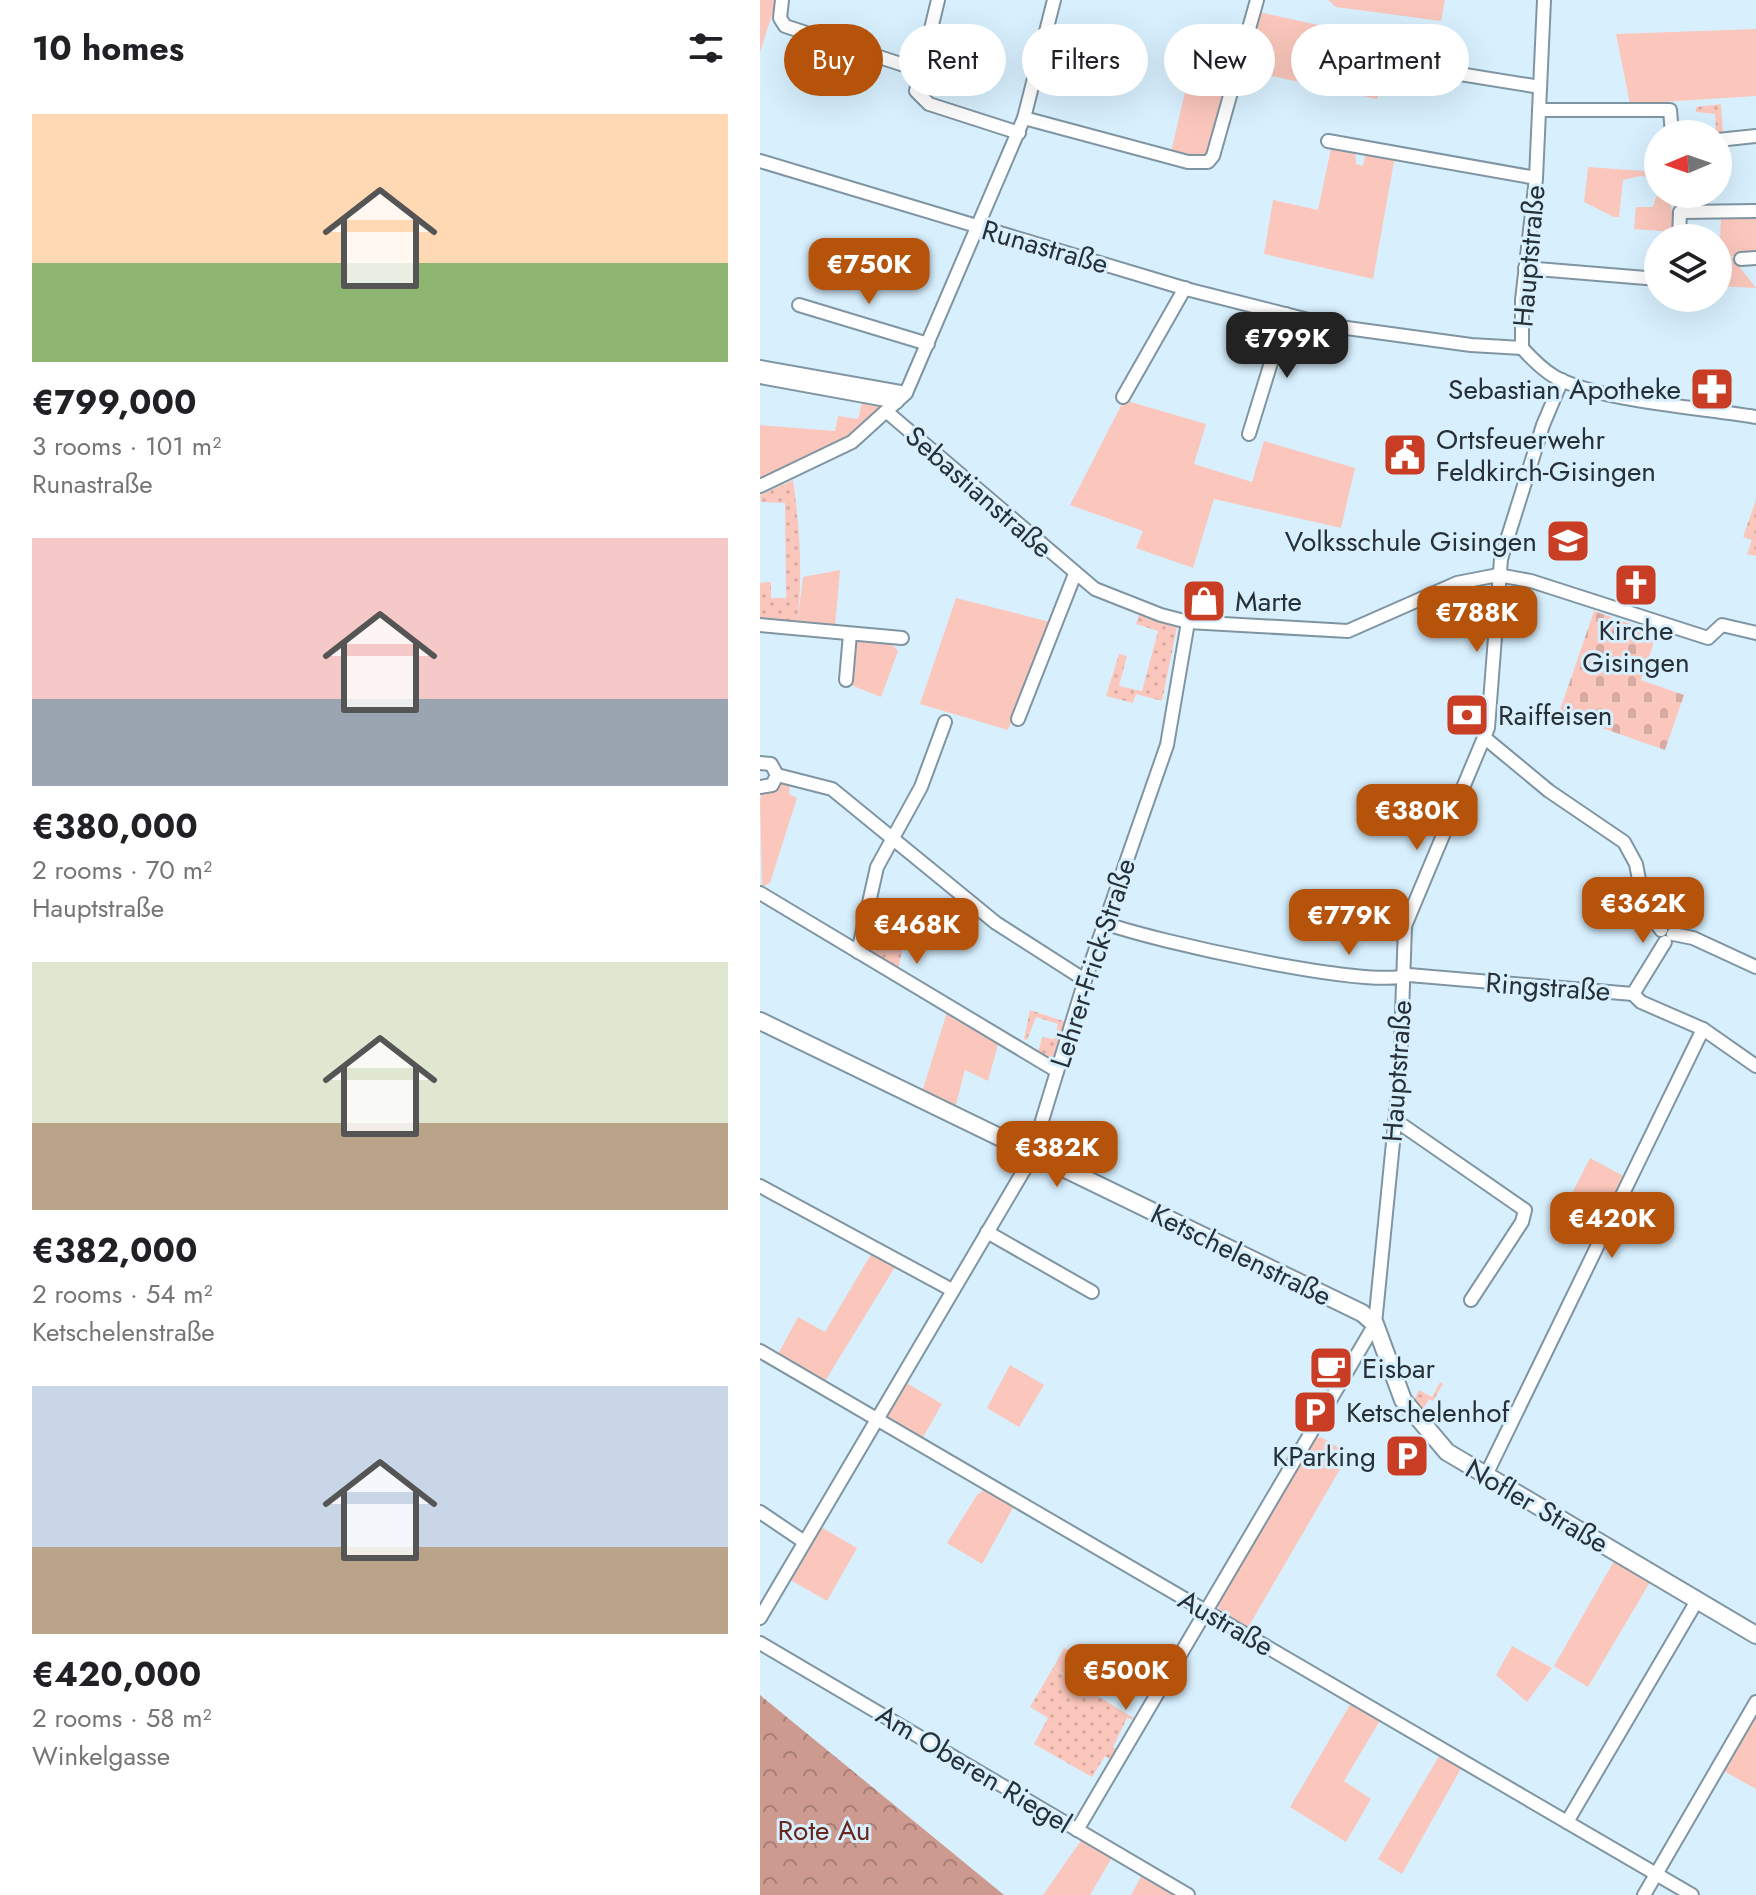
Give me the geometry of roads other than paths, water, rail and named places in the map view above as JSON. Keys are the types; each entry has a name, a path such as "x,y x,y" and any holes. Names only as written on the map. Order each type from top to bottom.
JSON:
{"main road":[{"name":"Ketschelenstraße","path":"760,1021 1362,1313 1375,1324"},
{"name":"Nofler Straße","path":"1375,1324 1411,1412 1447,1452 1756,1635"}],"street":[{"path":"782,0 780,18 785,26 899,63"},
{"path":"931,24 938,0"},
{"path":"887,412 902,398 928,344 1019,133 1054,0"},
{"path":"1024,118 1188,162 1208,162 1217,146 1257,0"},
{"name":"Hauptstraße","path":"1077,1830 1375,1324 1395,1120 1409,914 1485,738 1492,704 1498,575 1534,452 1562,380 1522,348 1525,268 1536,178 1544,0"},
{"path":"1469,76 1540,87"},
{"path":"921,96 929,104 1019,133"},
{"path":"1539,110 1670,110 1671,120"},
{"path":"1732,139 1756,136"},
{"path":"1328,141 1536,178"},
{"name":"Runastraße","path":"760,161 1185,288 1356,332 1522,348"},
{"path":"1680,224 1680,212 1756,211"},
{"path":"1741,259 1756,258"},
{"path":"1525,268 1644,278"},
{"path":"1123,397 1185,288"},
{"path":"799,305 928,344"},
{"path":"1249,434 1270,375 1286,314"},
{"path":"760,367 902,398"},
{"name":"Sebastianstraße","path":"760,377 902,398"},
{"path":"1562,380 1643,399 1756,417"},
{"name":"Sebastianstraße","path":"760,486 852,442 887,412 1075,574 1108,596 1188,622 1332,632 1357,630 1457,583 1498,575"},
{"name":"Sebastianstraße","path":"1018,719 1075,574"},
{"path":"1498,575 1531,581 1708,638 1722,625 1756,633"},
{"name":"Lehrer-Frick-Straße","path":"760,1618 1030,1154 1085,980 1167,745 1188,622"},
{"path":"760,625 902,638"},
{"path":"846,680 850,634"},
{"path":"858,952 877,867 921,787 945,722"},
{"path":"1485,738 1549,791 1620,837 1636,864 1644,906 1666,935 1693,938 1756,967"},
{"path":"761,760 771,764 777,775 832,789 890,840 996,923 1085,980"},
{"path":"760,788 772,785 777,775"},
{"path":"760,893 1057,1071"},
{"name":"Ringstraße","path":"1105,923 1194,946 1337,974 1633,994 1666,935"},
{"path":"1633,994 1641,1002 1703,1029 1756,1066"},
{"path":"1486,1475 1703,1029"},
{"path":"1395,1120 1525,1210 1522,1222 1471,1300"},
{"path":"760,1186 952,1290"},
{"path":"987,1232 1092,1292"},
{"name":"Austraße","path":"760,1351 1692,1895"},
{"path":"760,1512 803,1541"},
{"path":"1567,1822 1698,1599"},
{"name":"Am Oberen Riegel","path":"760,1643 1188,1895"},
{"path":"1644,1895 1756,1702"}],"place":[{"name":"Sebastian Apotheke","path":"1712,389"},
{"name":"Ortsfeuerwehr Feldkirch-Gisingen","path":"1405,455"},
{"name":"Volksschule Gisingen","path":"1568,541"},
{"name":"Kirche Gisingen","path":"1636,585"},
{"name":"Marte","path":"1204,601"},
{"name":"Raiffeisen","path":"1467,715"},
{"name":"Eisbar","path":"1331,1368"},
{"name":"Ketschelenhof","path":"1315,1412"},
{"name":"KParking","path":"1407,1456"}],"park label":[{"name":"Rote Au","path":"824,1830"}]}
